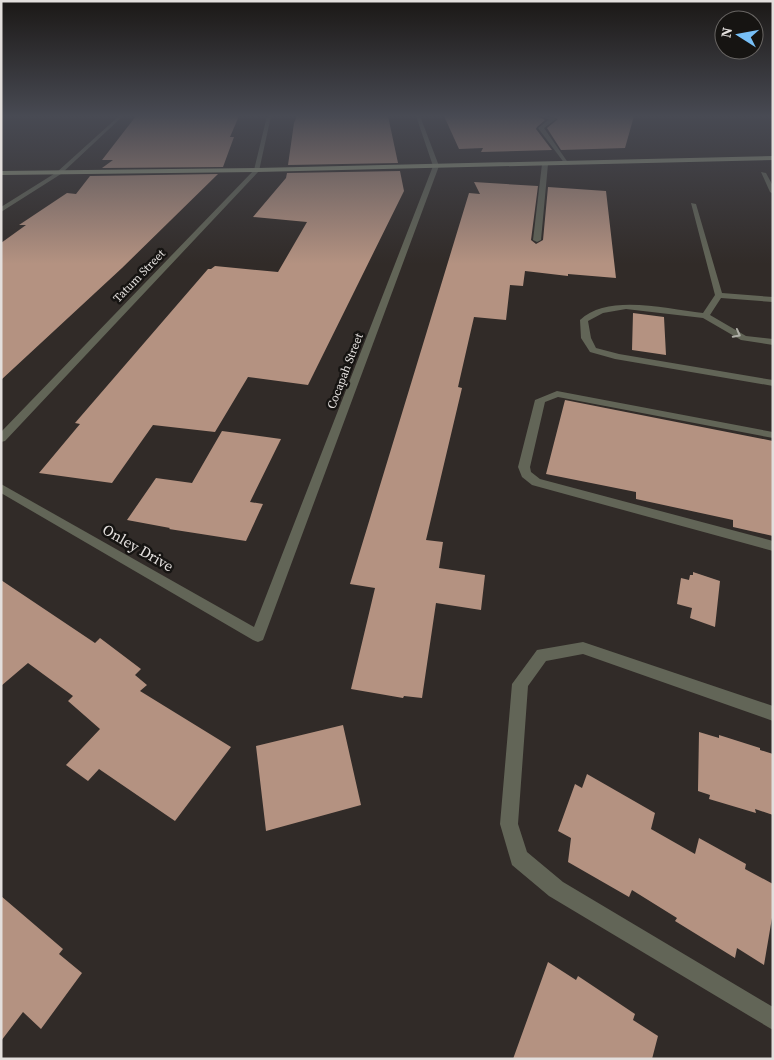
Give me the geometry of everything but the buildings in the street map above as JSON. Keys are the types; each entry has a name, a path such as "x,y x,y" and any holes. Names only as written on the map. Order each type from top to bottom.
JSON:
{"main road":[{"path":"1,173 465,165"}],"street":[{"path":"1,210 59,173 67,165"},
{"path":"257,170 258,165"},
{"path":"537,240 545,165"},
{"name":"Cocapah Street","path":"258,636 436,166"},
{"name":"Tatum Street","path":"1,440 257,170"},
{"path":"763,173 773,192"},
{"path":"693,204 719,295 705,316"},
{"path":"719,295 773,300"},
{"path":"773,342 744,338 705,316 626,306 600,311 584,320 586,338 593,350 618,357 773,383"},
{"path":"773,436 557,394 540,400 524,467 526,474 536,482 773,546"},
{"name":"Onley Drive","path":"1,488 258,636"},
{"path":"773,714 583,648 542,655 520,684 509,824 519,858 556,889 773,1019"}]}
